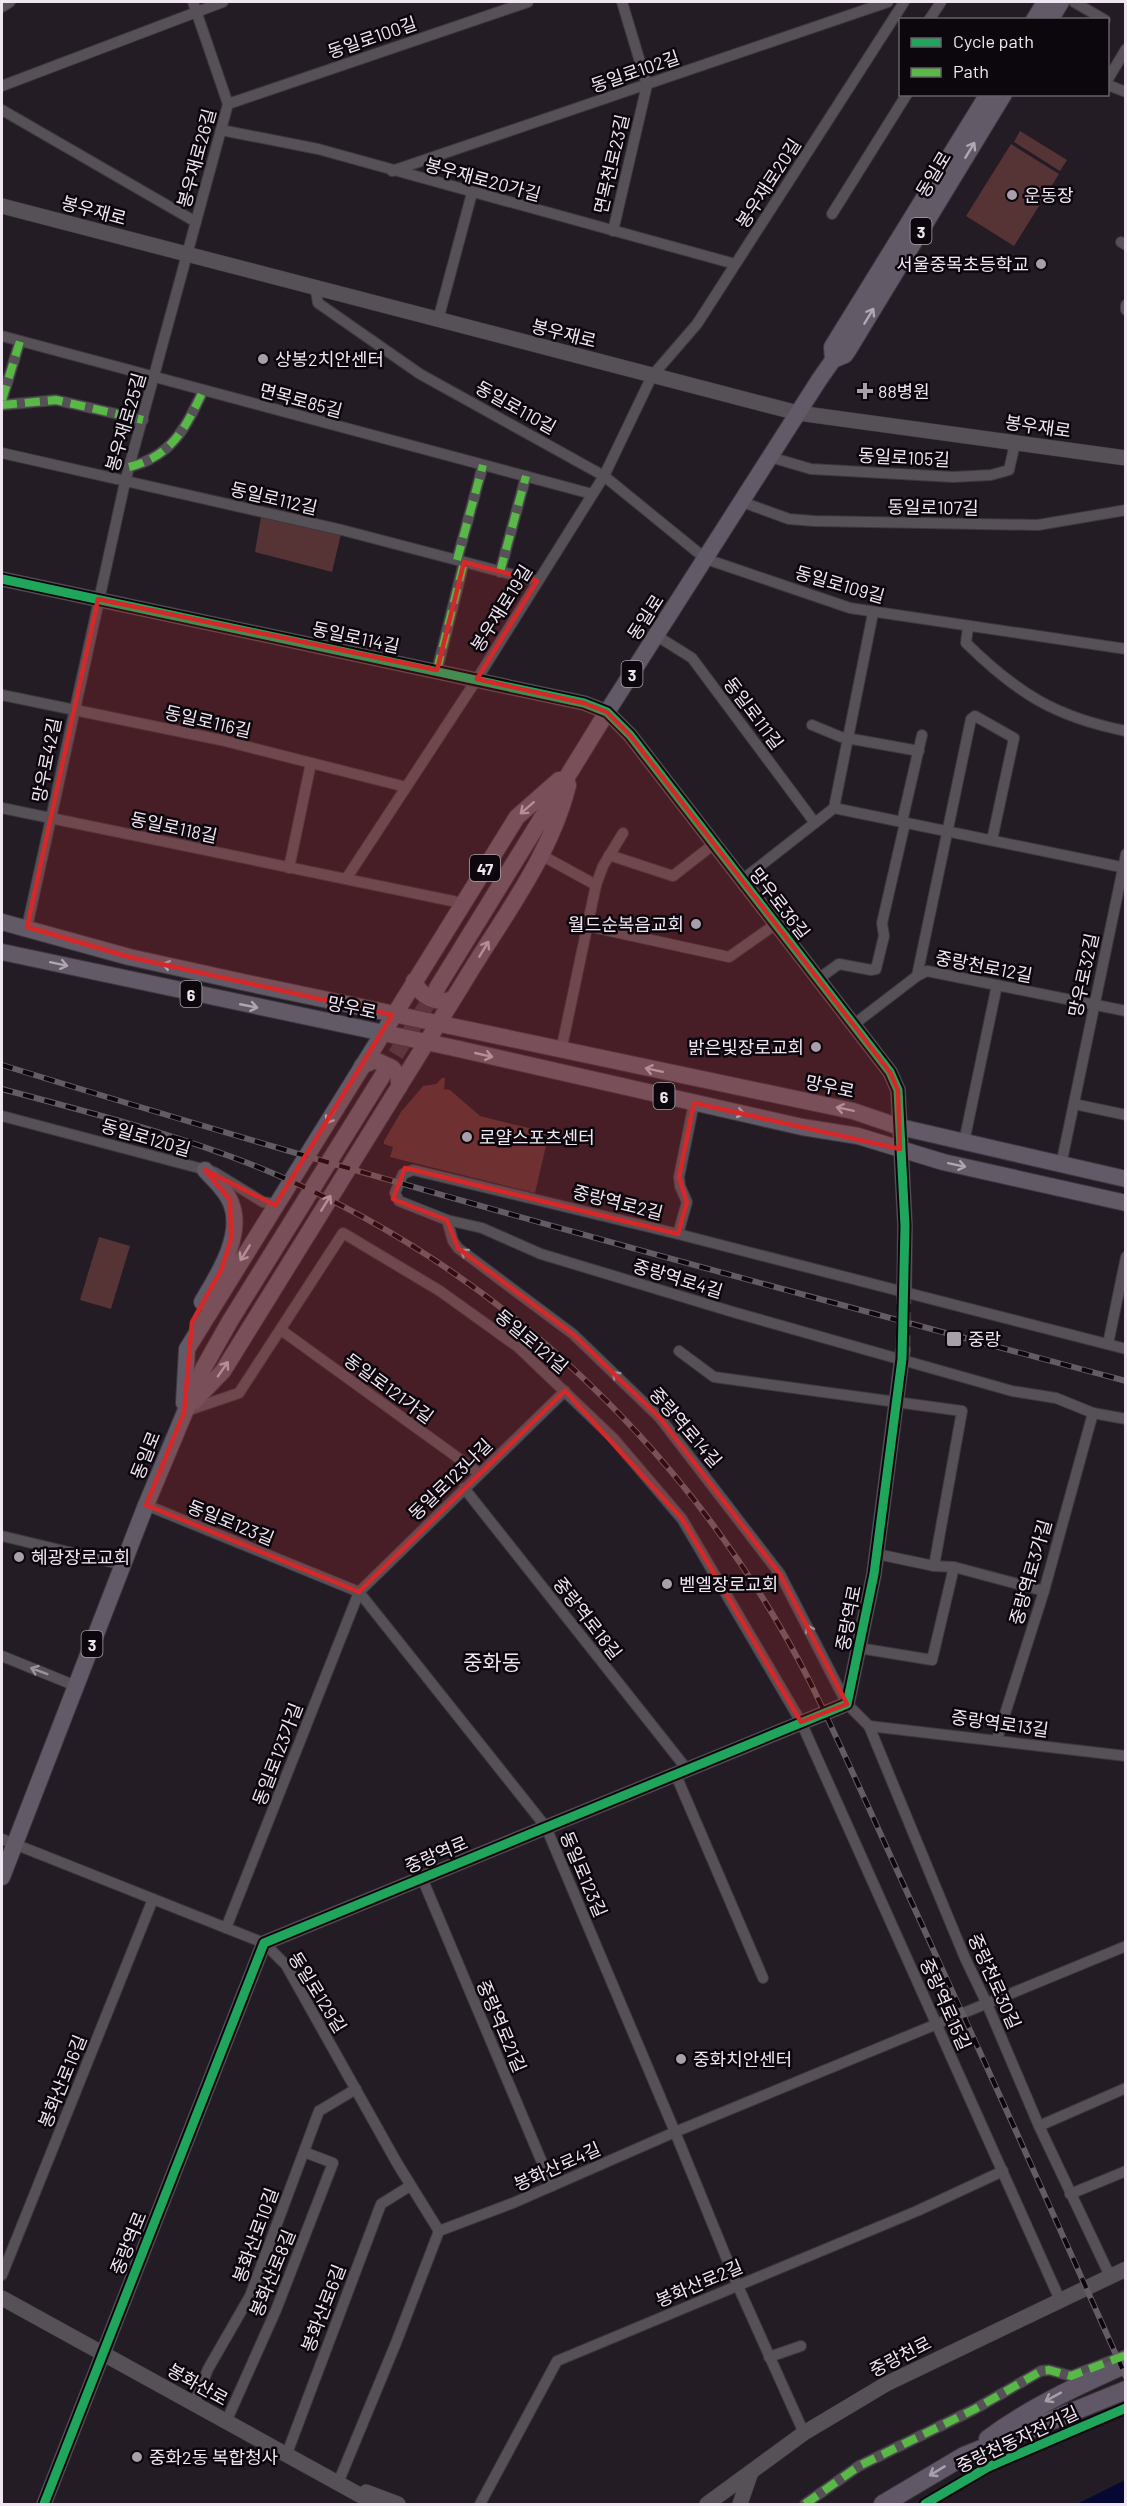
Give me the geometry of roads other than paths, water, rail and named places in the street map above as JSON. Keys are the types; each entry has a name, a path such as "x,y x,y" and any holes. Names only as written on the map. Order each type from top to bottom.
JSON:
{"highway":[{"path":"883,2505 964,2456 1043,2403 1125,2364"},
{"path":"964,2456 1125,2390"}],"main road":[{"path":"1035,18 1045,2"},
{"path":"1051,18 1061,2"},
{"name":"동일로","path":"833,360 832,347 987,96"},
{"name":"동일로","path":"437,988 607,712 798,413 833,360 845,355 849,349 1003,96"},
{"path":"184,1412 223,1371 541,855 560,814 572,770"},
{"name":"47","path":"381,1034 517,817 572,770"},
{"name":"망우로","path":"2,922 27,927 129,957 438,1025 853,1111 900,1127 1118,1178"},
{"name":"망우로","path":"2,952 427,1043 802,1127 858,1136 944,1162 1125,1203"},
{"path":"414,981 420,992 433,1000 447,1002 453,999"},
{"path":"187,1349 381,1034"},
{"path":"362,1066 375,1060 390,1066 399,1076 399,1087"},
{"name":"동일로","path":"2,1877 8,1841 76,1686 184,1412 230,1321 383,1075"},
{"path":"184,1412 187,1349 192,1322 221,1270 231,1239 234,1220 230,1200 205,1170"}],"street":[{"path":"2,7 10,2"},
{"path":"2,86 195,6 222,2"},
{"name":"동일로100길","path":"228,104 528,2"},
{"name":"면목천로23길","path":"613,231 647,84 622,2"},
{"name":"동일로102길","path":"392,171 888,2"},
{"name":"봉우재로20길","path":"652,376 697,324 904,2"},
{"path":"930,18 941,2"},
{"path":"1074,2 1103,18"},
{"name":"봉우재로26길","path":"187,255 228,104 195,6"},
{"path":"1109,76 1125,49"},
{"path":"1109,86 1125,92"},
{"path":"832,214 906,96"},
{"path":"2,110 196,222"},
{"name":"봉우재로20가길","path":"221,130 318,149 735,264"},
{"path":"438,320 472,193"},
{"name":"봉우재로","path":"2,206 798,413 1125,458"},
{"name":"봉우재로25길","path":"98,599 129,466 187,255"},
{"name":"동일로110길","path":"315,286 318,303 420,374 604,476 705,559"},
{"path":"1125,305 1125,310"},
{"name":"면목로85길","path":"2,336 592,494"},
{"path":"2,400 20,341"},
{"name":"봉우재로19길","path":"346,879 477,679 604,476 652,376"},
{"path":"129,466 148,462 168,449 189,419 203,391"},
{"path":"2,405 56,400 143,420"},
{"name":"동일로105길","path":"770,457 807,468 976,476 1009,470 1015,443"},
{"name":"동일로112길","path":"2,453 125,483 273,514 537,581"},
{"path":"437,670 483,465"},
{"path":"500,572 526,476"},
{"name":"동일로107길","path":"742,502 789,519 814,522 1038,525 1125,510"},
{"name":"동일로109길","path":"705,559 845,607 1125,650"},
{"name":"동일로114길","path":"2,579 437,670 585,703 607,712"},
{"name":"망우로42길","path":"27,927 98,599"},
{"path":"742,880 834,808 873,613"},
{"path":"968,627 966,643 1013,686 1084,723 1125,731"},
{"name":"동일로111길","path":"657,636 683,650 696,662 815,822"},
{"name":"동일로116길","path":"2,695 221,740 406,787"},
{"name":"망우로36길","path":"607,712 630,735 890,1072 898,1090 900,1127"},
{"path":"917,976 971,719 975,716 1014,738 992,840"},
{"path":"812,725 848,738 919,751"},
{"path":"818,979 839,964 876,969 884,936 882,923 922,735"},
{"path":"289,868 311,763"},
{"name":"동일로118길","path":"2,808 462,903"},
{"path":"834,808 1124,868"},
{"path":"561,1051 596,885 609,855 623,833"},
{"path":"609,855 673,876 714,844"},
{"name":"망우로32길","path":"1061,1165 1124,868 1125,854"},
{"path":"541,855 596,885"},
{"name":"망우로36길","path":"587,926 731,957 776,924"},
{"name":"중랑천로12길","path":"853,1025 917,976 929,972 1125,1011"},
{"path":"964,1142 997,985"},
{"path":"678,1234 687,1202 679,1178 694,1103"},
{"path":"1074,1104 1125,1115"},
{"name":"동일로120길","path":"2,1116 224,1176 263,1202 276,1204"},
{"path":"900,1127 905,1226 904,1293"},
{"name":"중랑역로2길","path":"447,1220 399,1202 395,1193 403,1174 413,1170 678,1234 1125,1349"},
{"name":"중랑역로4길","path":"447,1220 482,1228 541,1254 903,1355 1012,1390 1056,1398 1093,1413 1125,1419"},
{"name":"중랑역로14길","path":"447,1220 453,1241 458,1248 573,1334 660,1418 780,1574 847,1704"},
{"name":"동일로121길","path":"184,1412 238,1393 343,1233 440,1291 518,1347 613,1438 682,1520 801,1722"},
{"path":"1108,1344 1125,1257"},
{"name":"동일로121가길","path":"281,1330 479,1473"},
{"path":"679,1351 714,1377 776,1387 790,1385 962,1411 934,1566"},
{"name":"중랑역로","path":"45,2505 264,1943 847,1704 877,1554 903,1355"},
{"name":"동일로123나길","path":"359,1592 565,1390"},
{"name":"중랑역로3가길","path":"997,1739 1044,1591 1093,1413"},
{"name":"중랑역로18길","path":"464,1488 681,1771 763,1978"},
{"name":"동일로123길","path":"146,1505 359,1592 546,1827 737,2284 804,2433"},
{"path":"2,1536 123,1564"},
{"path":"877,1554 934,1566 954,1567 1044,1591"},
{"path":"859,1648 932,1660 954,1567"},
{"name":"동일로123가길","path":"226,1928 359,1592"},
{"path":"2,1656 76,1686"},
{"name":"중랑천로30길","path":"847,1704 869,1726 965,1958 1070,2194 1110,2276"},
{"name":"중랑역로15길","path":"801,1722 1060,2300"},
{"name":"중랑역로13길","path":"869,1726 1125,1755"},
{"name":"동일로129길","path":"8,1841 264,1943 286,1965 410,2186 439,2231"},
{"name":"중랑역로21길","path":"422,1878 552,2186"},
{"name":"봉화산로16길","path":"2,2275 153,1899"},
{"name":"봉화산로4길","path":"439,2231 1125,1946"},
{"path":"1039,2126 1125,2088"},
{"name":"봉화산로10길","path":"194,2404 208,2369 250,2296 319,2111 356,2089"},
{"name":"봉화산로8길","path":"226,2422 276,2310 333,2163 304,2152"},
{"name":"봉화산로2길","path":"480,2505 556,2361 917,2211 1003,2171"},
{"path":"1070,2194 1125,2171"},
{"name":"봉화산로6길","path":"286,2456 381,2204 410,2186"},
{"path":"341,2484 439,2231"},
{"name":"중랑천로","path":"707,2505 804,2433 885,2384 1125,2269"},
{"name":"봉화산로","path":"2,2298 376,2505"},
{"path":"769,2356 801,2346"},
{"path":"806,2505 859,2466 975,2409 1041,2371 1050,2370 1071,2376 1125,2355"},
{"path":"740,2505 751,2472"},
{"path":"341,2484 362,2505"},
{"path":"341,2484 398,2505"}],"tunnel":[{"path":"383,1075 437,988"},
{"path":"903,1350 904,1296"}],"railway":[{"path":"2,1065 422,1189 1126,1381"},
{"path":"2,1089 204,1147 270,1172 356,1213 437,1262 514,1318 586,1380 651,1449 711,1523 765,1601 811,1684 1126,2377"}],"place":[{"name":"운동장","path":"1012,195"},
{"name":"서울중목초등학교","path":"1041,264"},
{"name":"상봉2치안센터","path":"263,359"},
{"name":"88병원","path":"865,391"},
{"name":"월드순복음교회","path":"696,924"},
{"name":"밝은빛장로교회","path":"816,1047"},
{"name":"로얄스포츠센터","path":"467,1137"},
{"name":"중랑","path":"954,1339"},
{"name":"혜광장로교회","path":"19,1557"},
{"name":"벧엘장로교회","path":"667,1584"},
{"name":"중화치안센터","path":"681,2059"},
{"name":"중화2동 복합청사","path":"137,2457"}],"district":[{"name":"중화동","path":"492,1661"}]}
